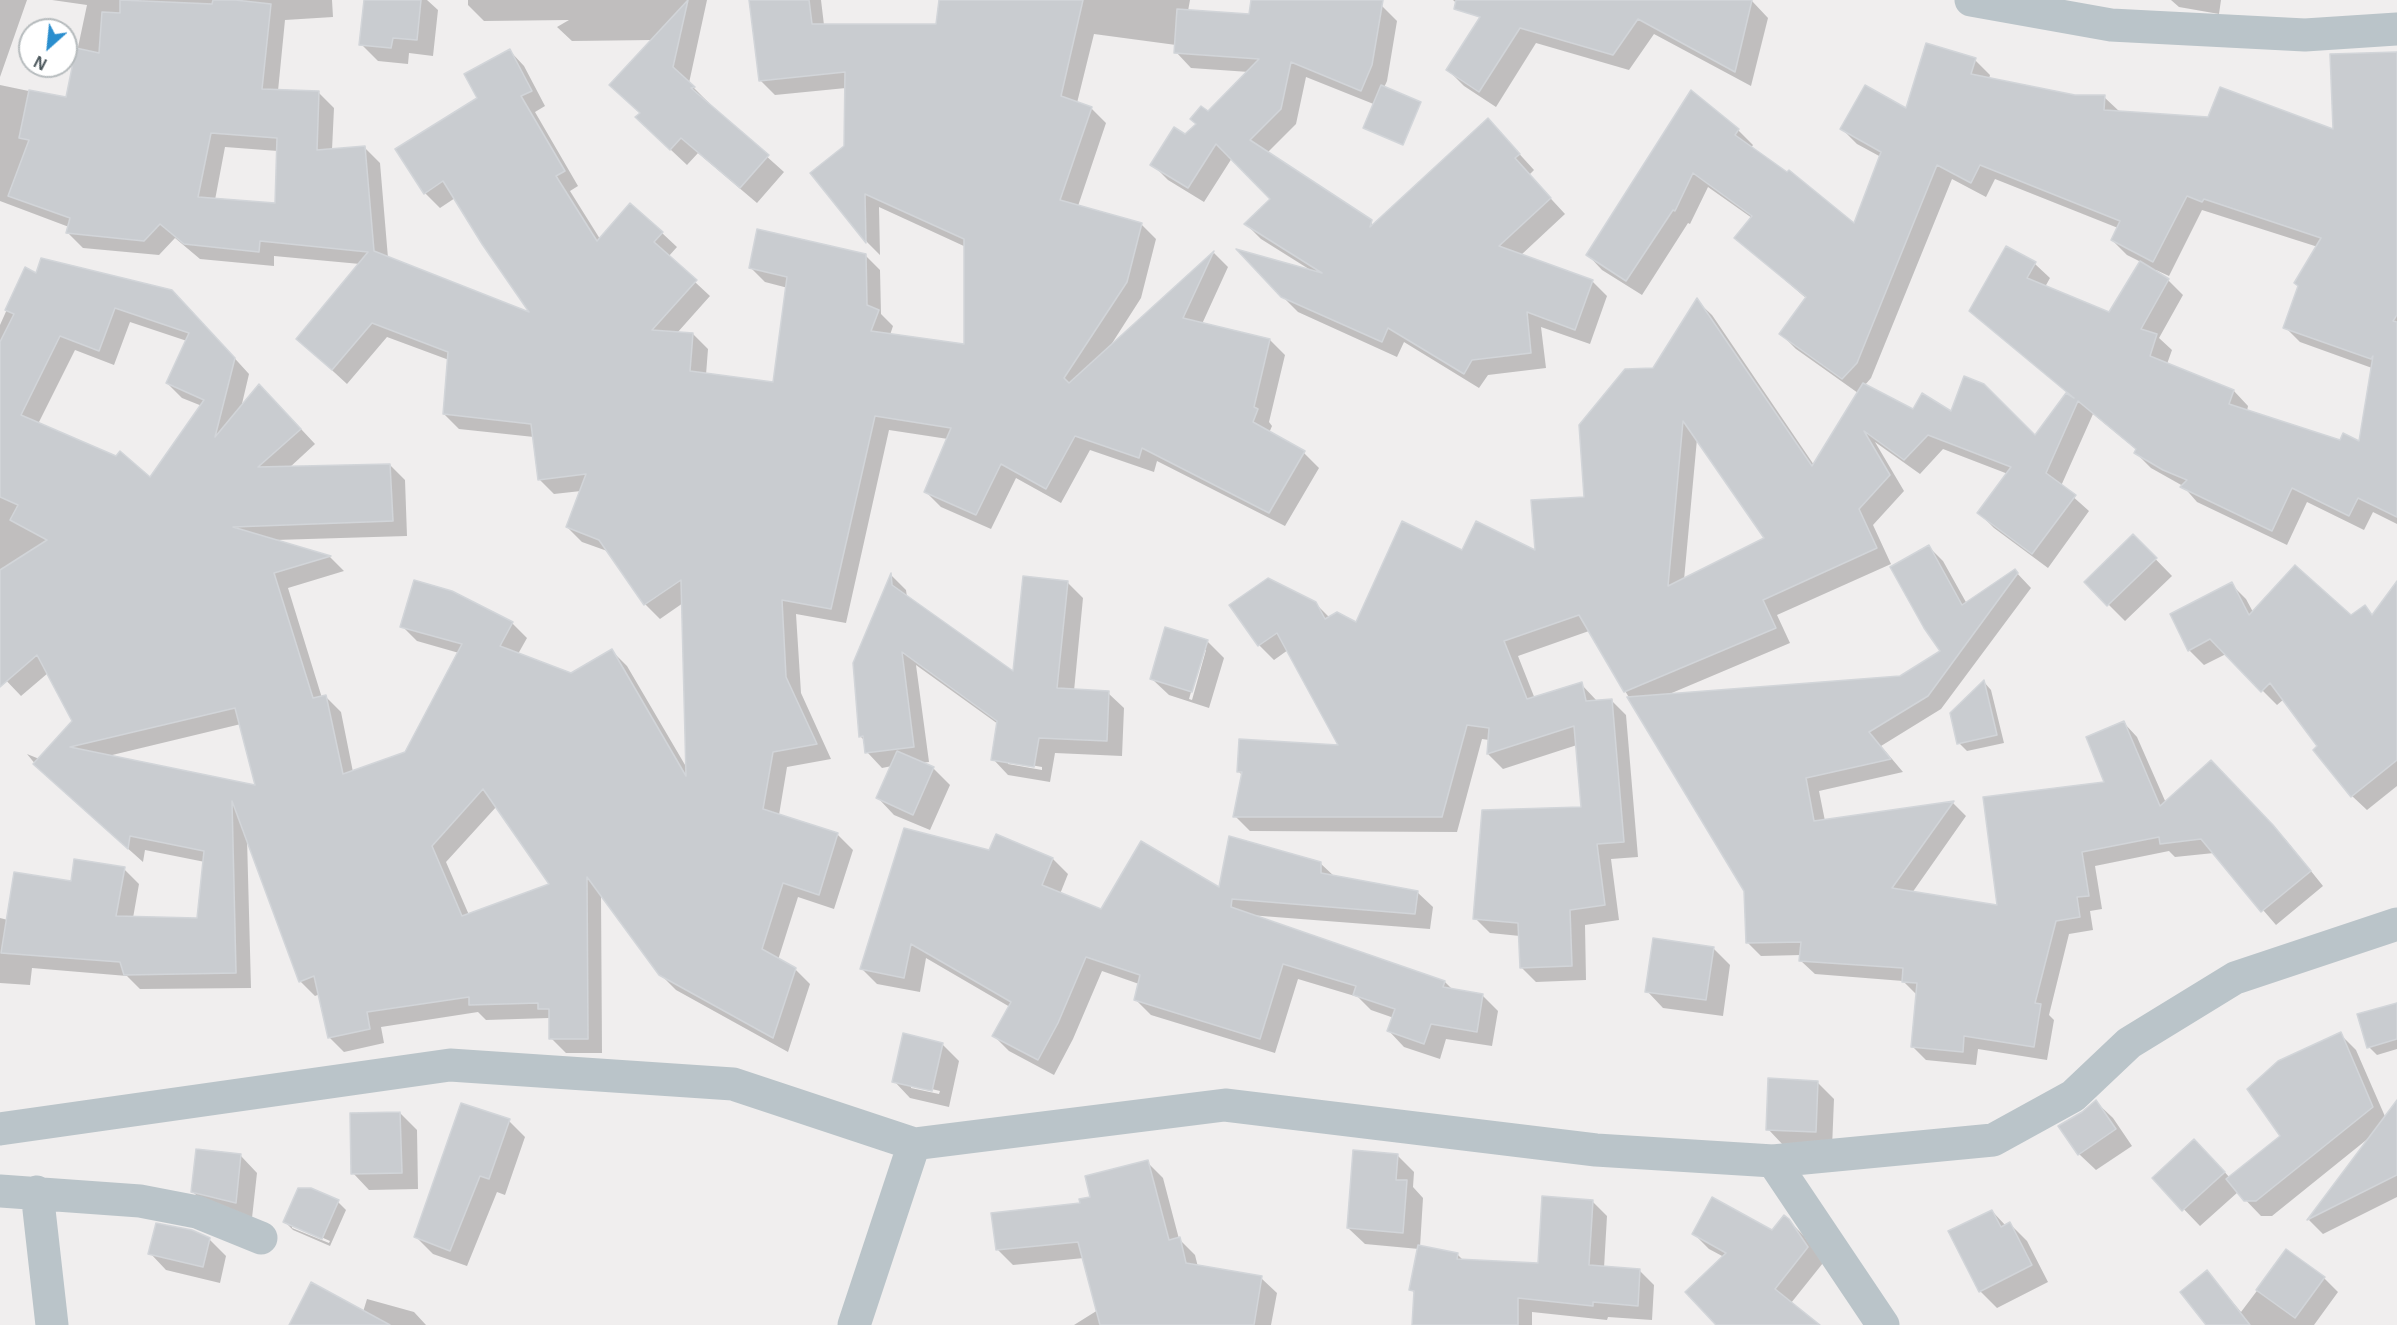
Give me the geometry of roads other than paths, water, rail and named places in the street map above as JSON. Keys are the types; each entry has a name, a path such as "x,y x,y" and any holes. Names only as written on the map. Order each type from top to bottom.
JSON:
{"street":[{"path":"1971,0 2111,26 2305,35 2397,29"},
{"path":"0,1129 450,1065 733,1084 914,1144 1225,1105 1596,1150 1773,1161 1993,1140 2073,1096 2129,1043 2235,978 2397,924"},
{"path":"854,1325 914,1144"},
{"path":"1773,1161 1883,1325"},
{"path":"0,1191 140,1201 197,1212 261,1238"},
{"path":"37,1192 52,1325"}]}
